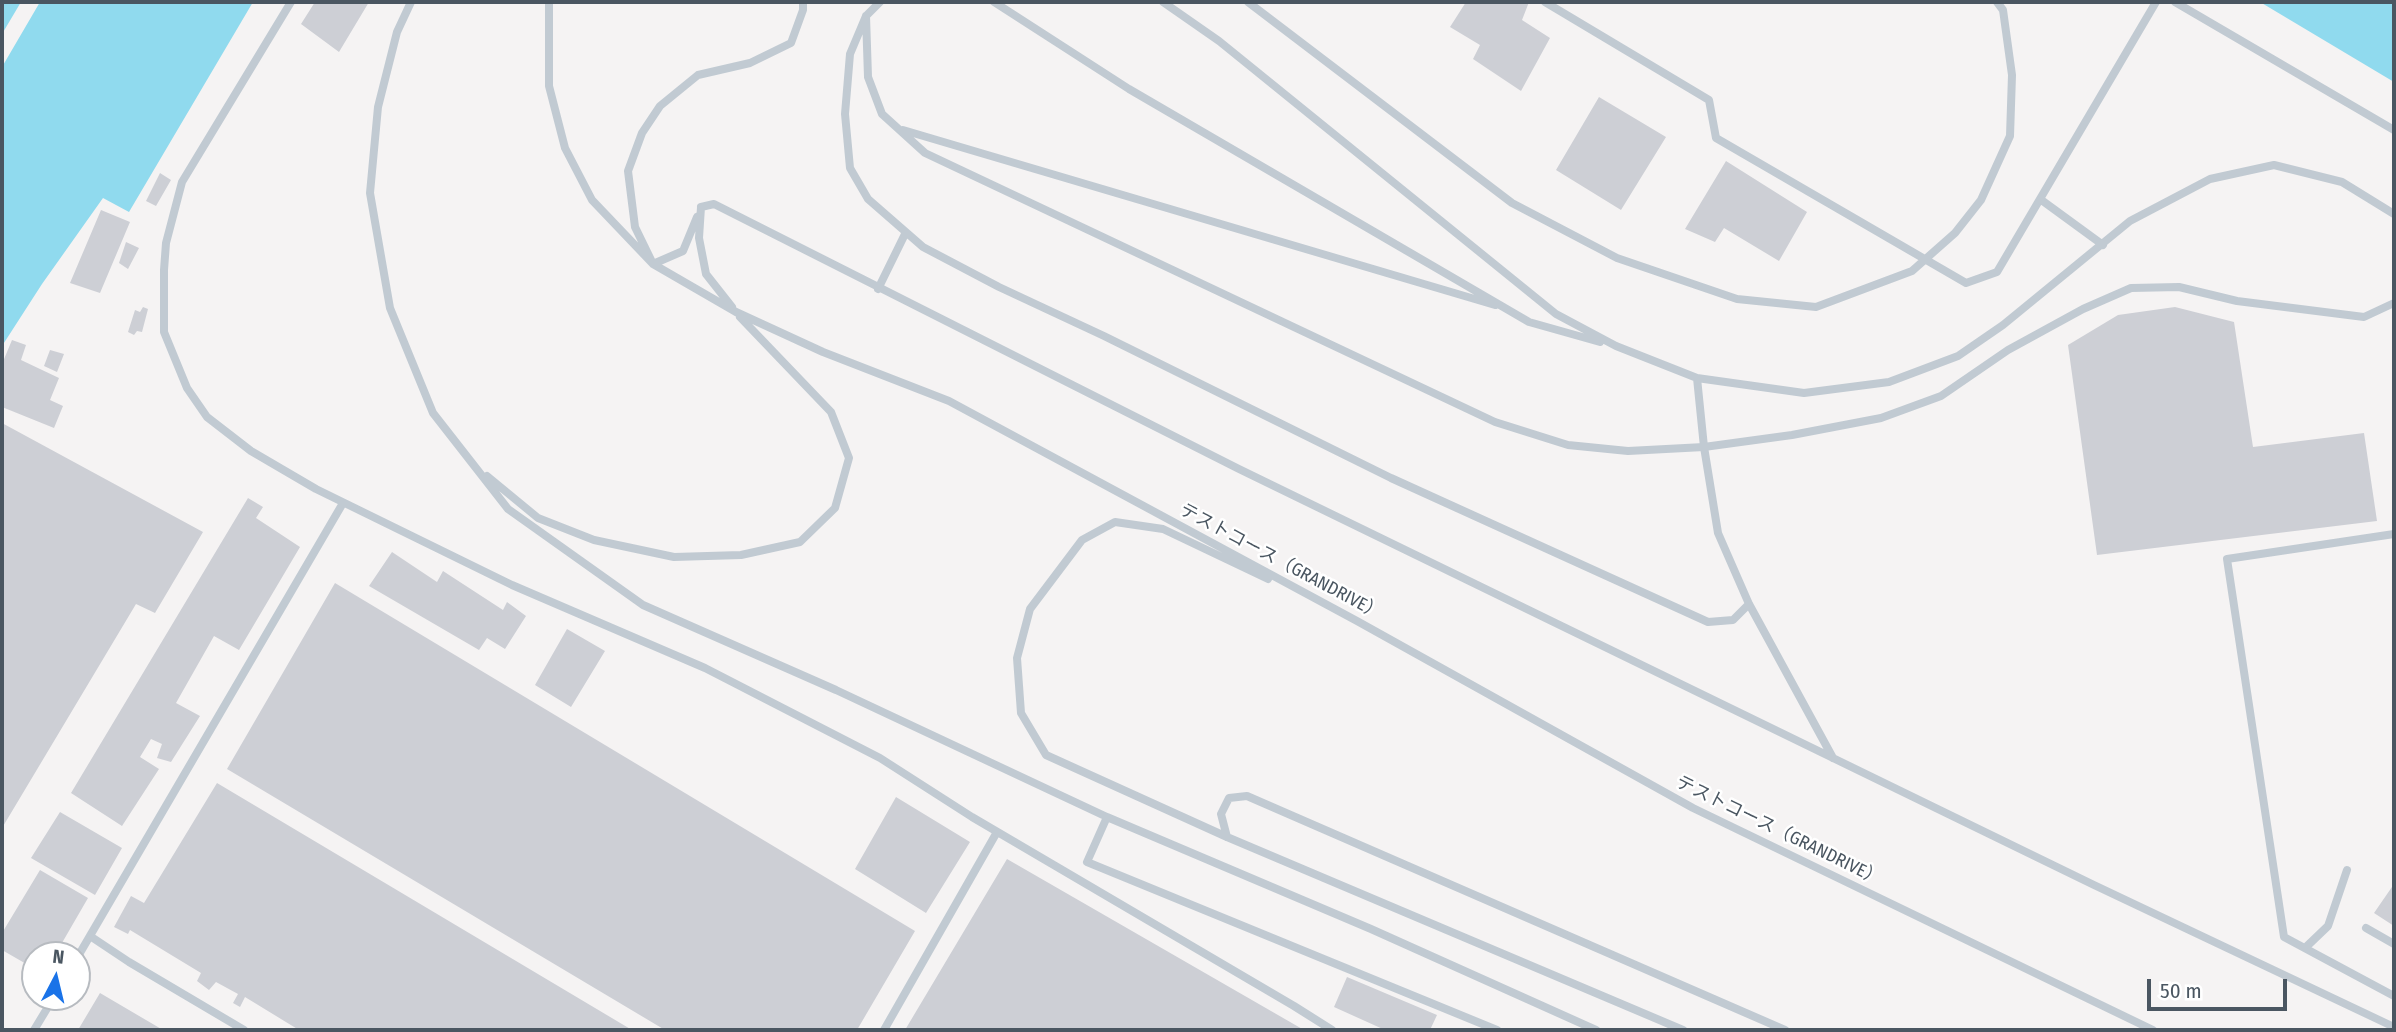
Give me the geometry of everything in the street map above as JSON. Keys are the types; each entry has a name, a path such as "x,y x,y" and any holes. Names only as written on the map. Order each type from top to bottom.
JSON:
{"lane":[{"path":"291,2 182,182 166,243 164,332 187,388 207,417 251,451 343,503 512,585 705,668 880,758 997,832 1332,1030"},
{"path":"411,2 397,32 378,107 370,193 390,308 433,413 508,509 643,605 836,690 1107,817 1371,929 1596,1030"},
{"name":"テストコース（GRANDRIVE）","path":"549,2 549,86 565,148 592,200 653,264 736,312 824,352 949,401 1357,621 1693,808 2153,1030"},
{"path":"803,2 803,10 790,43 750,63 698,75 660,106 642,133 628,171 635,227 653,264 682,251 701,208 713,204 1239,470 2094,885 2394,1027"},
{"path":"880,2 866,16 850,54 845,114 850,168 869,200 923,247 999,287 1391,478 1708,622 1733,620 1749,604"},
{"path":"994,2 1129,89 1530,322 1616,346 1697,378 1804,393 1889,382 1958,356 2003,325 2130,221 2210,179 2274,165 2342,182 2394,214"},
{"path":"1163,2 1219,41 1556,314 1616,346"},
{"path":"1248,2 1512,203 1618,258 1737,299 1816,307 1912,271 1955,233 1981,200 2010,136 2012,75 2003,10 1997,2"},
{"path":"1545,2 1709,100 1716,138 1966,283 1997,272 2156,2"},
{"path":"2175,2 2394,130"},
{"path":"866,16 868,77 882,114 925,153 1495,422 1568,445 1628,451 1704,447 1792,435 1881,418 1941,396 2008,350 2083,309 2131,288 2179,287 2237,301 2364,317 2394,303"},
{"path":"898,128 1508,309"},
{"path":"2040,199 2103,245"},
{"path":"473,464 538,518 594,540 674,557 741,555 800,542 835,508 849,458 831,412 736,312 706,274 699,238 701,208"},
{"path":"878,289 906,232"},
{"path":"1697,378 1704,447 1718,533 1749,604 1833,758"},
{"path":"87,941 343,503"},
{"path":"1357,621 1163,529 1115,522 1082,540 1030,609 1017,659 1021,713 1046,755 1227,837 1683,1030"},
{"path":"2394,534 2227,559 2284,937 2394,996"},
{"path":"1227,837 1221,814 1229,798 1247,796 1785,1030"},
{"path":"1107,817 1087,862 1497,1030"},
{"path":"884,1030 997,832"},
{"path":"2305,948 2328,926 2347,870"},
{"path":"2366,928 2394,944"},
{"path":"90,936 244,1030"},
{"path":"34,1030 46,1011"}],"water":[{"path":"2,2 21,2 2,34"},
{"path":"40,2 253,2 129,212 103,198 2,346 2,67"},
{"path":"2260,2 2394,2 2394,82"}],"building":[{"path":"315,2 369,2 339,52 301,24"},
{"path":"1466,2 1529,2 1522,20 1550,38 1521,91 1473,59 1480,45 1450,27"},
{"path":"1599,97 1666,137 1621,210 1556,170"},
{"path":"1726,161 1807,212 1779,261 1724,228 1715,242 1685,229"},
{"path":"160,173 171,180 156,206 146,201"},
{"path":"101,210 130,222 100,293 70,283"},
{"path":"126,242 139,248 128,269 119,263"},
{"path":"143,307 148,309 142,332 137,331 134,335 128,332 135,310 140,312"},
{"path":"2175,307 2234,322 2253,447 2364,433 2377,521 2097,555 2068,345 2118,315"},
{"path":"12,340 26,345 21,360 59,378 50,400 63,406 54,428 2,407 2,364"},
{"path":"50,350 64,354 57,372 44,366"},
{"path":"2,423 203,532 155,613 136,604 2,828"},
{"path":"248,498 263,507 256,518 300,547 239,650 214,636 176,703 200,716 171,762 157,758 162,744 151,739 140,757 159,769 122,826 71,793"},
{"path":"392,552 437,582 443,571 503,610 507,602 526,616 505,649 487,638 479,650 369,586"},
{"path":"335,583 915,931 857,1030 665,1030 227,769"},
{"path":"567,629 605,651 571,707 535,685"},
{"path":"217,783 632,1030 299,1030 245,997 240,1007 233,1003 238,994 216,982 209,990 197,981 201,973 130,930 128,934 114,927 131,896 144,903"},
{"path":"896,797 970,842 926,913 855,869"},
{"path":"60,812 122,848 95,895 31,858"},
{"path":"1007,859 1304,1030 905,1030"},
{"path":"40,870 88,898 63,941 21,941 21,961 2,950 2,933"},
{"path":"2394,884 2394,926 2374,913"},
{"path":"1347,977 1437,1015 1430,1030 1385,1030 1334,1007"},
{"path":"100,993 163,1030 78,1030"}]}
